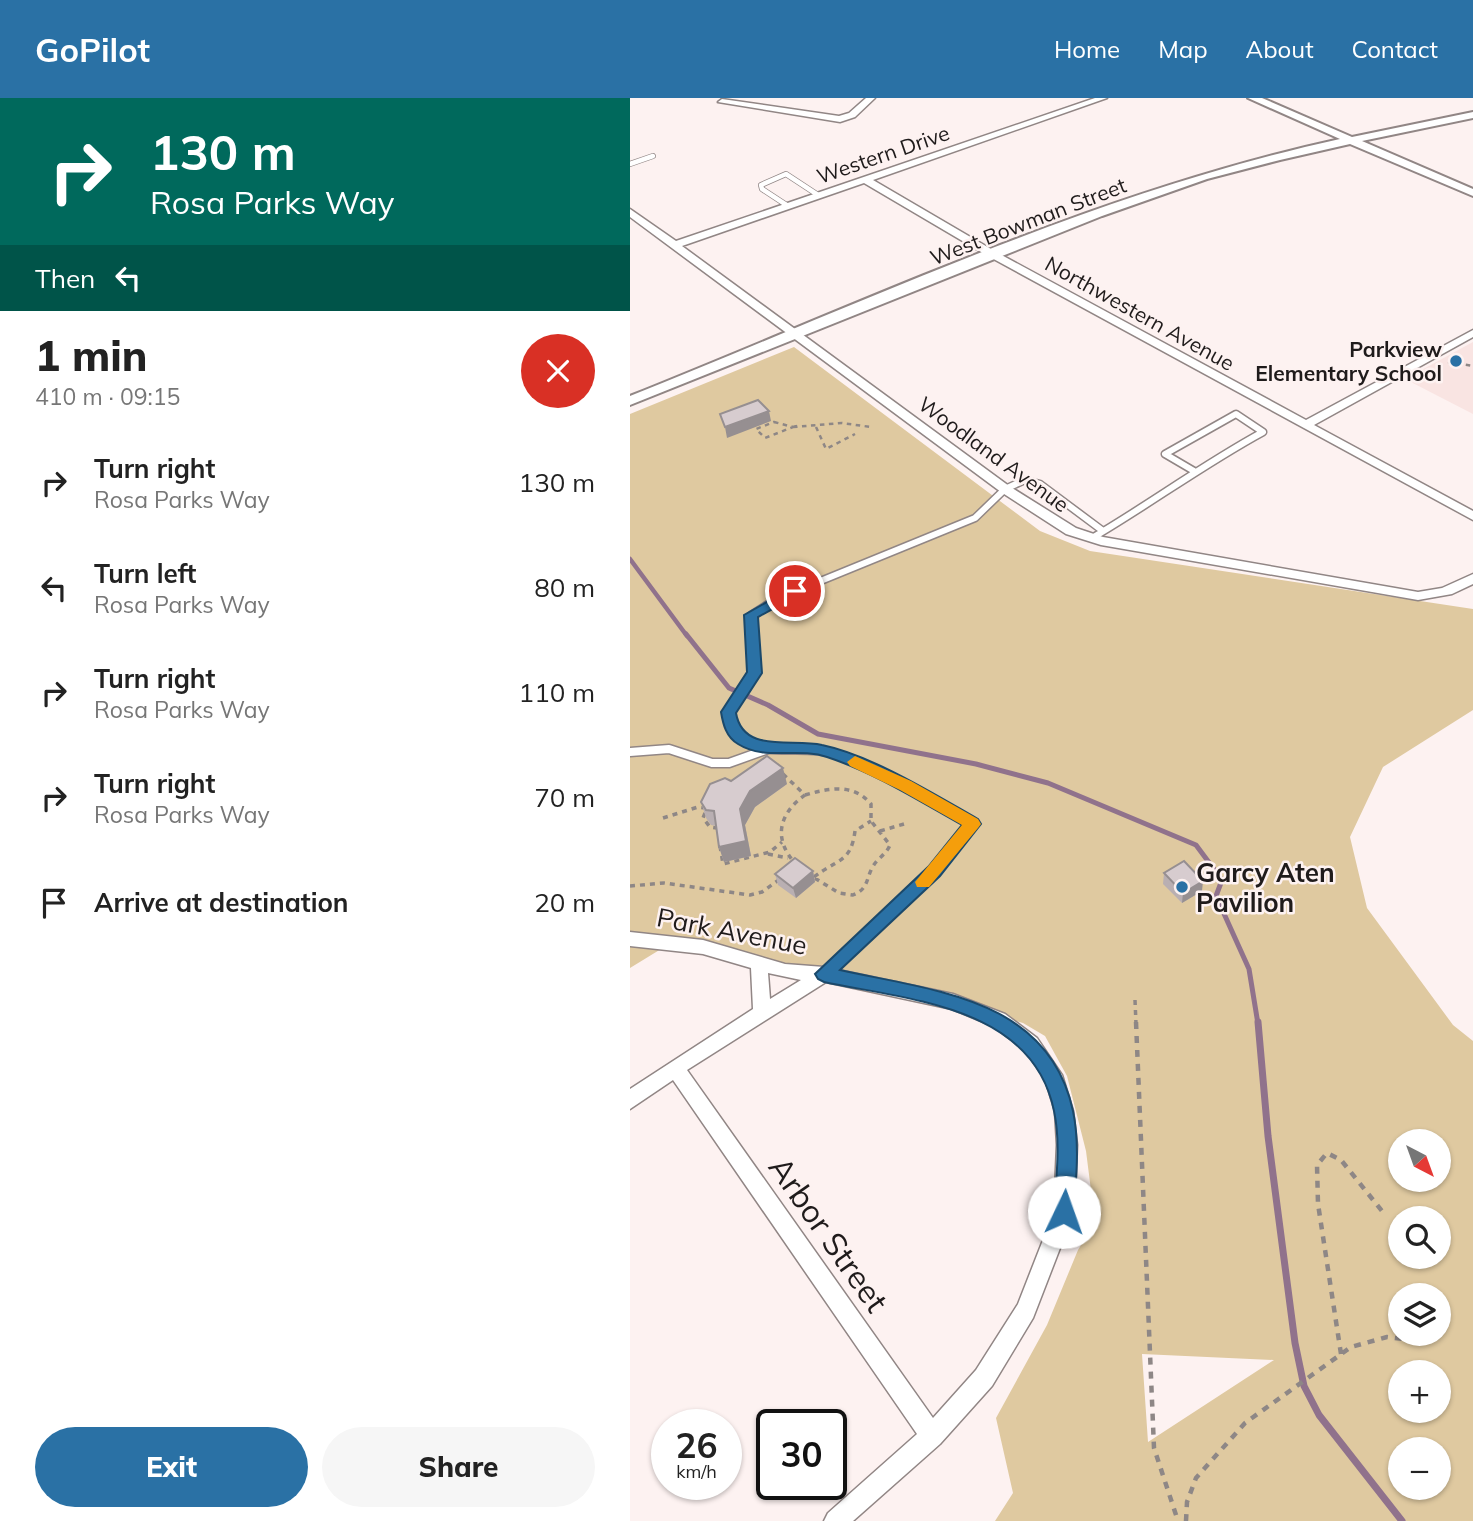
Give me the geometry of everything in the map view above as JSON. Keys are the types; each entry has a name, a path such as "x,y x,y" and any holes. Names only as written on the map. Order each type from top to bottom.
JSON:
{"street":[{"path":"722,102 835,119 849,117 871,98"},
{"name":"Western Drive","path":"675,245 1103,98"},
{"path":"1253,98 1473,193"},
{"name":"West Bowman Street","path":"631,400 992,254 1167,188 1257,163 1473,115"},
{"path":"1378,152 1375,144 1383,135"},
{"name":"Northwestern Avenue","path":"864,179 992,254 1473,516"},
{"name":"Woodland Avenue","path":"630,212 1005,489 1071,531 1419,596 1440,595 1473,578"},
{"path":"1305,425 1473,333"},
{"name":"Park Avenue","path":"630,939 703,947 785,971 824,974 953,1002 999,1020 1031,1044 1053,1076 1064,1111 1068,1145 1064,1212 1026,1311 984,1377 932,1436 836,1521"},
{"path":"759,963 762,1013"},
{"path":"630,1100 675,1068 824,974"},
{"name":"Arbor Street","path":"675,1068 932,1436"}],"lane":[{"path":"630,164 653,156"},
{"path":"788,206 762,189 763,183 786,174 818,195"},
{"path":"771,748 744,741 730,725 728,712 754,673 751,615 774,600 799,589 975,518 1005,489 1025,480 1032,480 1098,535 1188,479 1194,471 1208,462 1263,432 1236,414 1165,454 1194,471"},
{"path":"630,751 669,750 712,764 729,763 771,748 804,746 831,752 905,786 972,824 934,871 824,974"}],"path":[{"path":"1442,361 1473,366"},
{"path":"827,421 831,424"},
{"path":"797,426 765,438 756,429 774,422 777,425 797,426 816,427 845,423 871,427"},
{"path":"816,427 826,449 855,434"},
{"path":"756,753 805,795"},
{"path":"663,818 698,807 709,809 703,818 710,827 717,828 723,864 766,854 783,856 844,895 859,893 866,886 874,866 888,853 890,845 871,821 869,799 854,789 825,790 805,795 792,803 783,815 779,829 791,860"},
{"path":"814,877 848,856 853,848 855,831 871,821"},
{"path":"880,832 904,824"},
{"path":"766,854 782,842"},
{"path":"630,886 664,883 750,895 768,888 797,865"},
{"path":"1135,1000 1154,1448 1178,1521"},
{"path":"1341,1354 1318,1204 1317,1165 1322,1158 1327,1153 1340,1160 1382,1210"},
{"path":"1186,1521 1187,1502 1196,1478 1245,1423 1351,1347 1388,1337"}],"shaded area":[{"name":"Parkview Elementary School","path":"1473,342 1473,414 1405,379"},
{"path":"794,347 1040,531 1090,551 1473,609 1473,710 1383,767 1350,837 1367,908 1453,1025 1473,1041 1473,1521 995,1521 1013,1493 996,1418 1047,1325 1078,1250 1095,1222 1086,1151 1067,1076 1045,1036 1023,1023 953,1002 679,938 630,968 630,414","holes":["1142,1354 1274,1360 1148,1442"]}],"building":[{"path":"758,400 769,411 725,427 720,414"},
{"path":"767,756 783,768 750,791 740,809 746,841 719,847 714,811 706,810 701,802 710,784 725,778 731,781"},
{"path":"795,858 813,871 793,888 775,874"},
{"path":"1184,861 1203,881 1183,893 1164,873"}],"waterway":[{"path":"630,559 687,636"},
{"path":"686,634 729,688 768,705 818,734 976,764 1048,783 1196,845 1222,880 1216,896 1249,969 1258,1024"},
{"path":"1258,1022 1268,1136 1295,1343 1304,1386 1319,1415 1402,1521"}],"slow traffic":[{"path":"855,762 905,786 972,824 923,882"}],"place":[{"name":"Parkview Elementary School","path":"1456,361"},
{"name":"Garcy Aten Pavilion","path":"1182,887"}],"route":[{"path":"795,591 774,600 751,615 754,673 728,712 730,725 736,734 744,741 771,748 804,746 831,752 905,786 972,824 934,871 824,974 953,1002 999,1020 1031,1044 1053,1076 1064,1111 1068,1145 1064,1212"}]}
